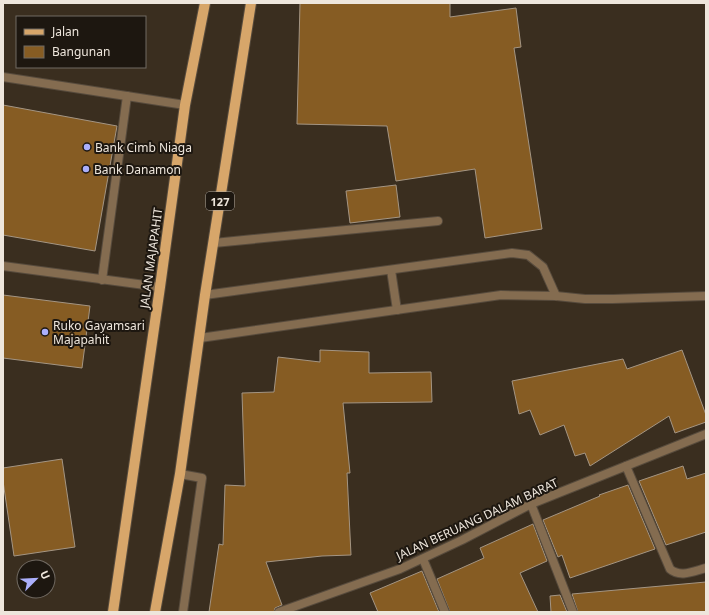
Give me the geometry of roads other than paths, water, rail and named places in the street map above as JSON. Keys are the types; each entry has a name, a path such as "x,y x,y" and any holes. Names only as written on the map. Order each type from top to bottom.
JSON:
{"main road":[{"name":"JALAN MAJAPAHIT","path":"113,612 185,105 205,3"},
{"name":"127","path":"155,612 180,474 205,296 251,3"}],"street":[{"path":"3,78 185,105"},
{"path":"102,280 127,96"},
{"path":"214,243 438,221"},
{"path":"205,296 512,253 528,255 543,267 556,296"},
{"path":"3,266 160,287"},
{"path":"391,270 397,310"},
{"path":"200,338 501,295 556,296 613,300 706,296"},
{"name":"JALAN BERUANG DALAM BARAT","path":"279,612 291,610 400,569 532,504 706,434"},
{"path":"626,466 670,569 674,573 681,574 706,568"},
{"path":"180,474 202,478 183,612"},
{"path":"532,504 573,612"},
{"path":"423,559 445,612"}],"place":[{"name":"Bank Cimb Niaga","path":"87,147"},
{"name":"Bank Danamon","path":"86,169"},
{"name":"Ruko Gayamsari Majapahit","path":"45,332"}]}
